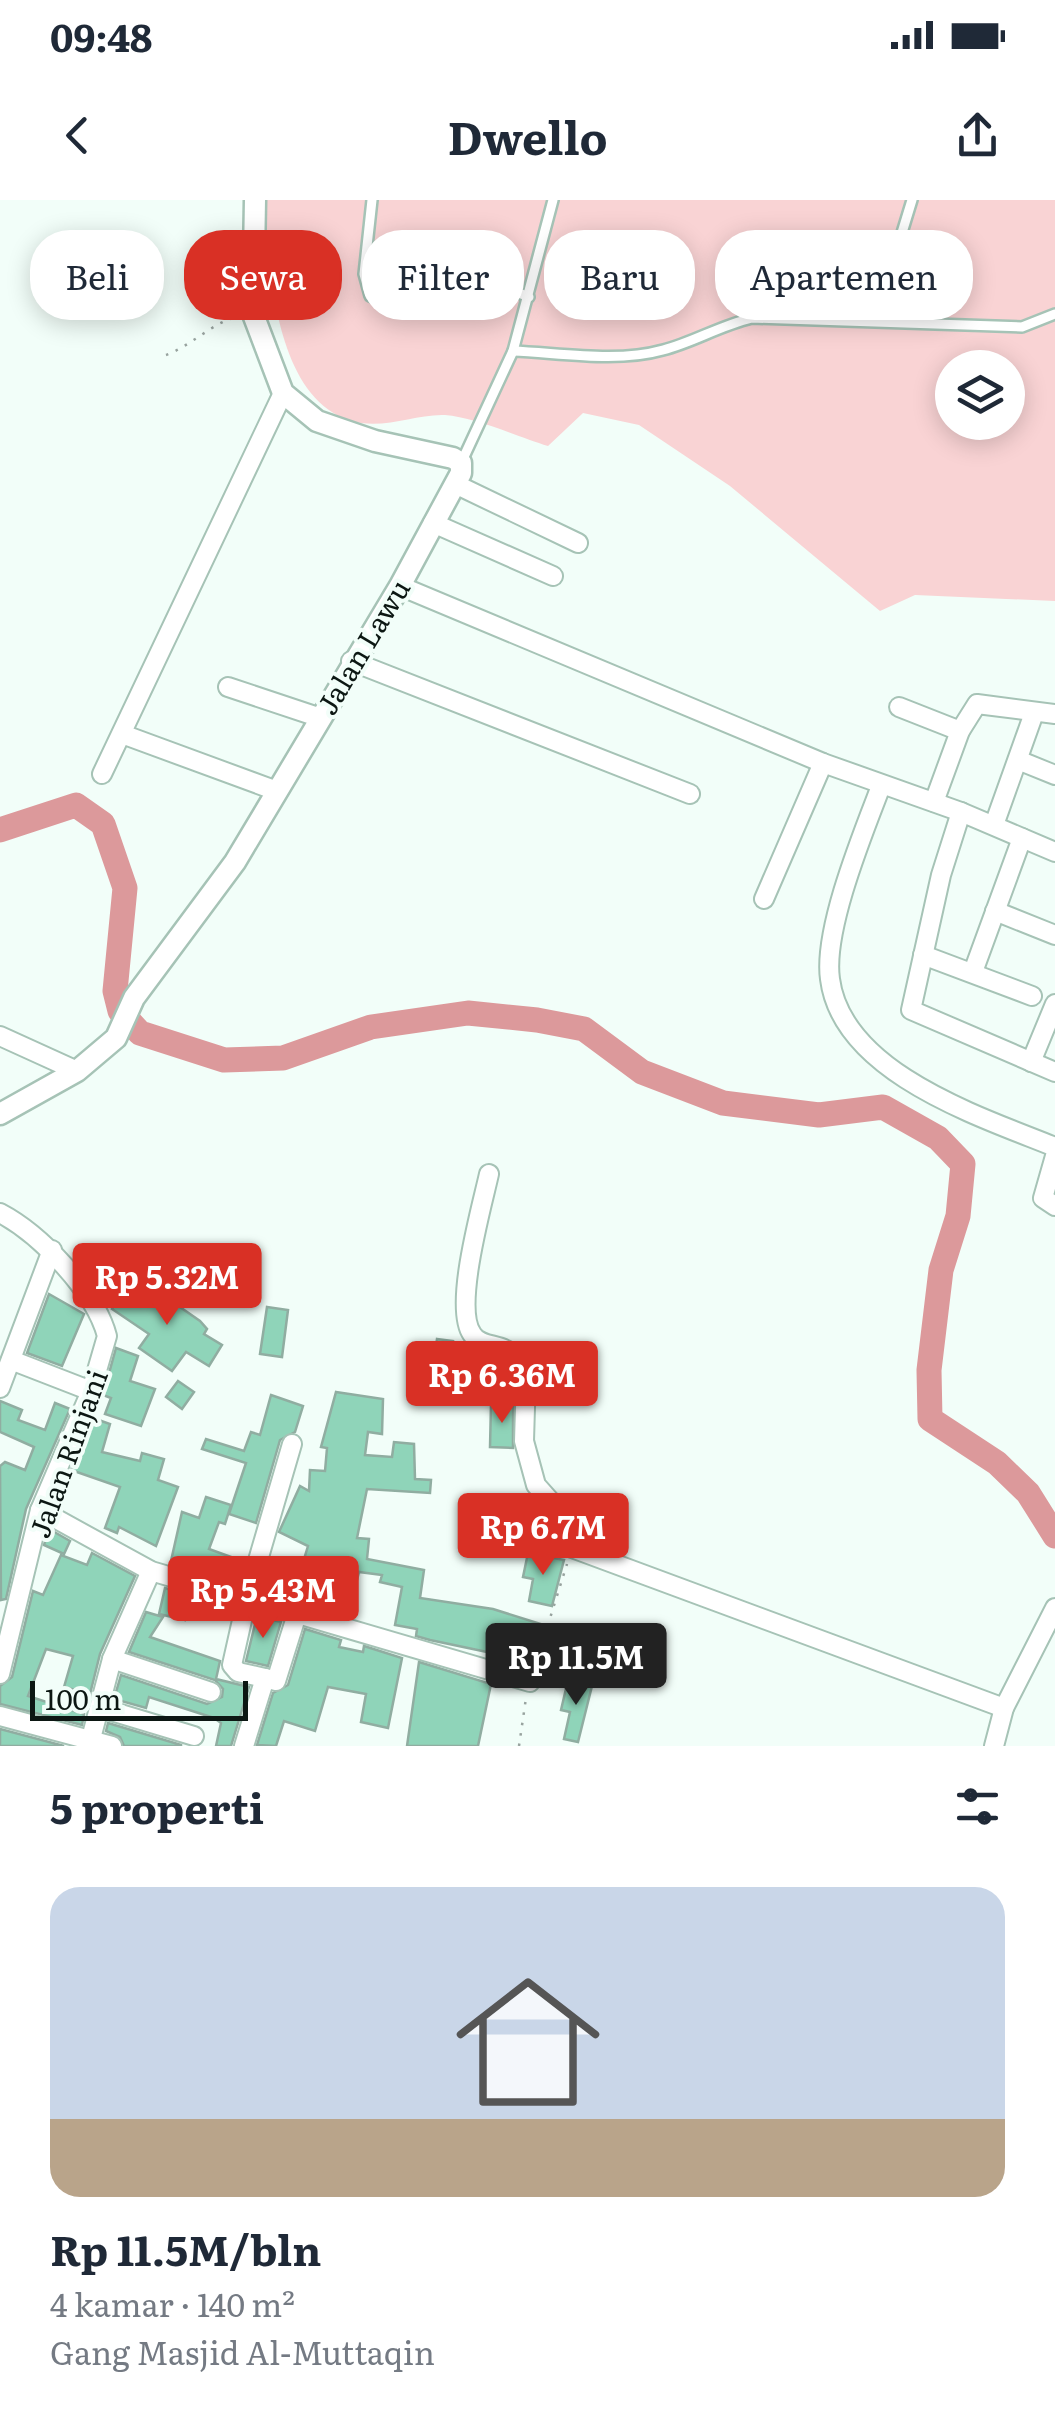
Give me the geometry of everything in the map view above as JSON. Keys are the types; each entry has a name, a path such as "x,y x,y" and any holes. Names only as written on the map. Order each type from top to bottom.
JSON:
{"street":[{"path":"255,200 255,230"},
{"path":"256,320 282,393 316,420 461,463"},
{"path":"102,774 282,393"},
{"name":"Jalan Lawu","path":"0,1114 77,1070 116,1038 134,998 217,890 351,661 400,586 455,484 461,463"},
{"path":"455,484 578,543"},
{"path":"433,523 553,576"},
{"path":"400,586 823,763 961,812 1055,852"},
{"path":"351,661 690,794"},
{"path":"228,687 318,717"},
{"path":"934,802 960,731 977,704 1055,714"},
{"path":"899,707 960,731"},
{"path":"994,825 1034,713"},
{"path":"122,734 277,791"},
{"path":"1018,760 1055,774"},
{"path":"764,899 823,763"},
{"path":"880,786 844,884 829,976 846,1019 862,1042 938,1100 1055,1147"},
{"path":"961,812 910,1005 914,1014 1055,1072"},
{"path":"973,972 1022,838"},
{"path":"995,911 1055,935"},
{"path":"923,955 1032,996"},
{"path":"1030,1062 1055,1004"},
{"path":"0,1036 77,1070"},
{"path":"1055,1156 1044,1198 1055,1206"},
{"path":"488,1174 472,1253 467,1316 472,1334 484,1344 504,1348 526,1374 524,1440 536,1484 560,1512 574,1542 572,1548 1004,1708"},
{"name":"Jalan Rinjani","path":"0,1213 32,1230 52,1250 104,1325 105,1350 40,1510 9,1603 0,1674"},
{"path":"0,1388 52,1250"},
{"path":"11,1360 91,1390"},
{"path":"292,1444 247,1598 232,1666 238,1672 276,1681 297,1614"},
{"path":"40,1510 151,1571 530,1682"},
{"path":"90,1743 112,1660 151,1571"},
{"path":"994,1746 1004,1708 1055,1608"},
{"path":"112,1660 212,1692"},
{"path":"244,1746 265,1678"},
{"path":"100,1708 194,1736"},
{"path":"0,1716 112,1746"}],"lane":[{"path":"372,200 365,236 365,288 370,296 382,301 394,298 412,268 426,256 529,297"},
{"path":"461,463 513,351 553,200"},
{"path":"875,321 912,200"},
{"path":"513,351 613,355 660,351 714,327 752,318 1022,327 1055,314"}],"path":[{"path":"166,356 192,346 224,320"},
{"path":"519,1746 530,1682 572,1548"}],"shaded area":[{"path":"264,200 1055,200 1055,601 915,595 880,611 730,486 639,425 583,413 548,446 483,423 445,415 372,424 332,412 310,392 293,364 279,320 342,320 342,230 266,230"}],"building":[{"path":"141,1280 200,1321 207,1329 204,1334 222,1345 209,1366 186,1352 172,1371 139,1348 149,1334 112,1309 120,1296 127,1301"},
{"path":"49,1294 84,1314 62,1366 27,1353"},
{"path":"267,1307 288,1310 282,1357 260,1354"},
{"path":"437,1339 453,1341 449,1371 433,1368"},
{"path":"116,1348 138,1356 130,1381 155,1389 141,1426 105,1414 111,1398 103,1395"},
{"path":"487,1365 505,1367 501,1403 483,1401"},
{"path":"178,1381 194,1392 182,1409 166,1397"},
{"path":"336,1392 383,1399 382,1434 368,1432 365,1455 392,1457 394,1442 414,1444 415,1479 431,1480 430,1493 367,1489 357,1538 369,1539 367,1559 424,1570 420,1598 493,1609 544,1625 531,1669 505,1662 506,1656 430,1640 416,1636 417,1629 395,1625 402,1587 380,1582 382,1575 359,1572 348,1616 267,1592 273,1563 301,1569 308,1546 279,1532 300,1486 309,1491 310,1470 325,1471 327,1448 321,1447"},
{"path":"271,1395 303,1406 295,1432 280,1440 256,1523 229,1514 246,1463 202,1449 206,1439 244,1451 251,1432 260,1435"},
{"path":"0,1401 22,1410 18,1420 45,1430 55,1403 70,1409 26,1509 6,1599 1,1600 0,1466 5,1462 25,1470 34,1447 0,1432"},
{"path":"491,1404 513,1405 513,1448 490,1447"},
{"path":"93,1418 110,1424 102,1452 140,1461 142,1453 164,1459 158,1480 178,1487 156,1546 119,1527 117,1533 105,1528 120,1487 71,1470"},
{"path":"206,1497 231,1505 225,1524 219,1522 209,1549 245,1562 238,1583 171,1561 182,1512 199,1518"},
{"path":"49,1529 70,1541 64,1554 44,1545"},
{"path":"92,1553 135,1576 100,1654 90,1694 64,1687 73,1656 46,1649 28,1696 84,1714 82,1725 0,1704 0,1686 12,1677 33,1591 43,1595 61,1555 87,1565"},
{"path":"528,1553 564,1560 552,1606 529,1601 533,1579 523,1577"},
{"path":"165,1588 191,1596 185,1620 159,1614"},
{"path":"146,1612 163,1617 150,1637 220,1661 216,1679 249,1687 231,1746 216,1746 221,1723 214,1718 149,1697 146,1708 114,1699 121,1675 207,1704 222,1697 223,1689 215,1680 129,1652"},
{"path":"257,1616 281,1622 268,1666 246,1661"},
{"path":"305,1629 341,1640 339,1647 363,1652 364,1646 402,1658 388,1728 361,1722 366,1694 328,1687 315,1731 284,1721 276,1746 257,1745 273,1693 288,1685"},
{"path":"419,1662 491,1684 478,1746 407,1746"},
{"path":"568,1680 592,1686 578,1742 564,1739 570,1712 561,1710"},
{"path":"108,1723 181,1746 124,1746 120,1737 106,1731"},
{"path":"0,1729 64,1746 0,1746"}],"waterway":[{"path":"0,830 76,805 103,824 125,888 115,991 120,1011 140,1033 224,1060 283,1058 371,1027 468,1013 537,1020 584,1029 642,1072 723,1103 819,1115 883,1107 938,1138 963,1164 958,1216 941,1270 929,1370 930,1419 997,1463 1028,1493 1055,1536"}]}
